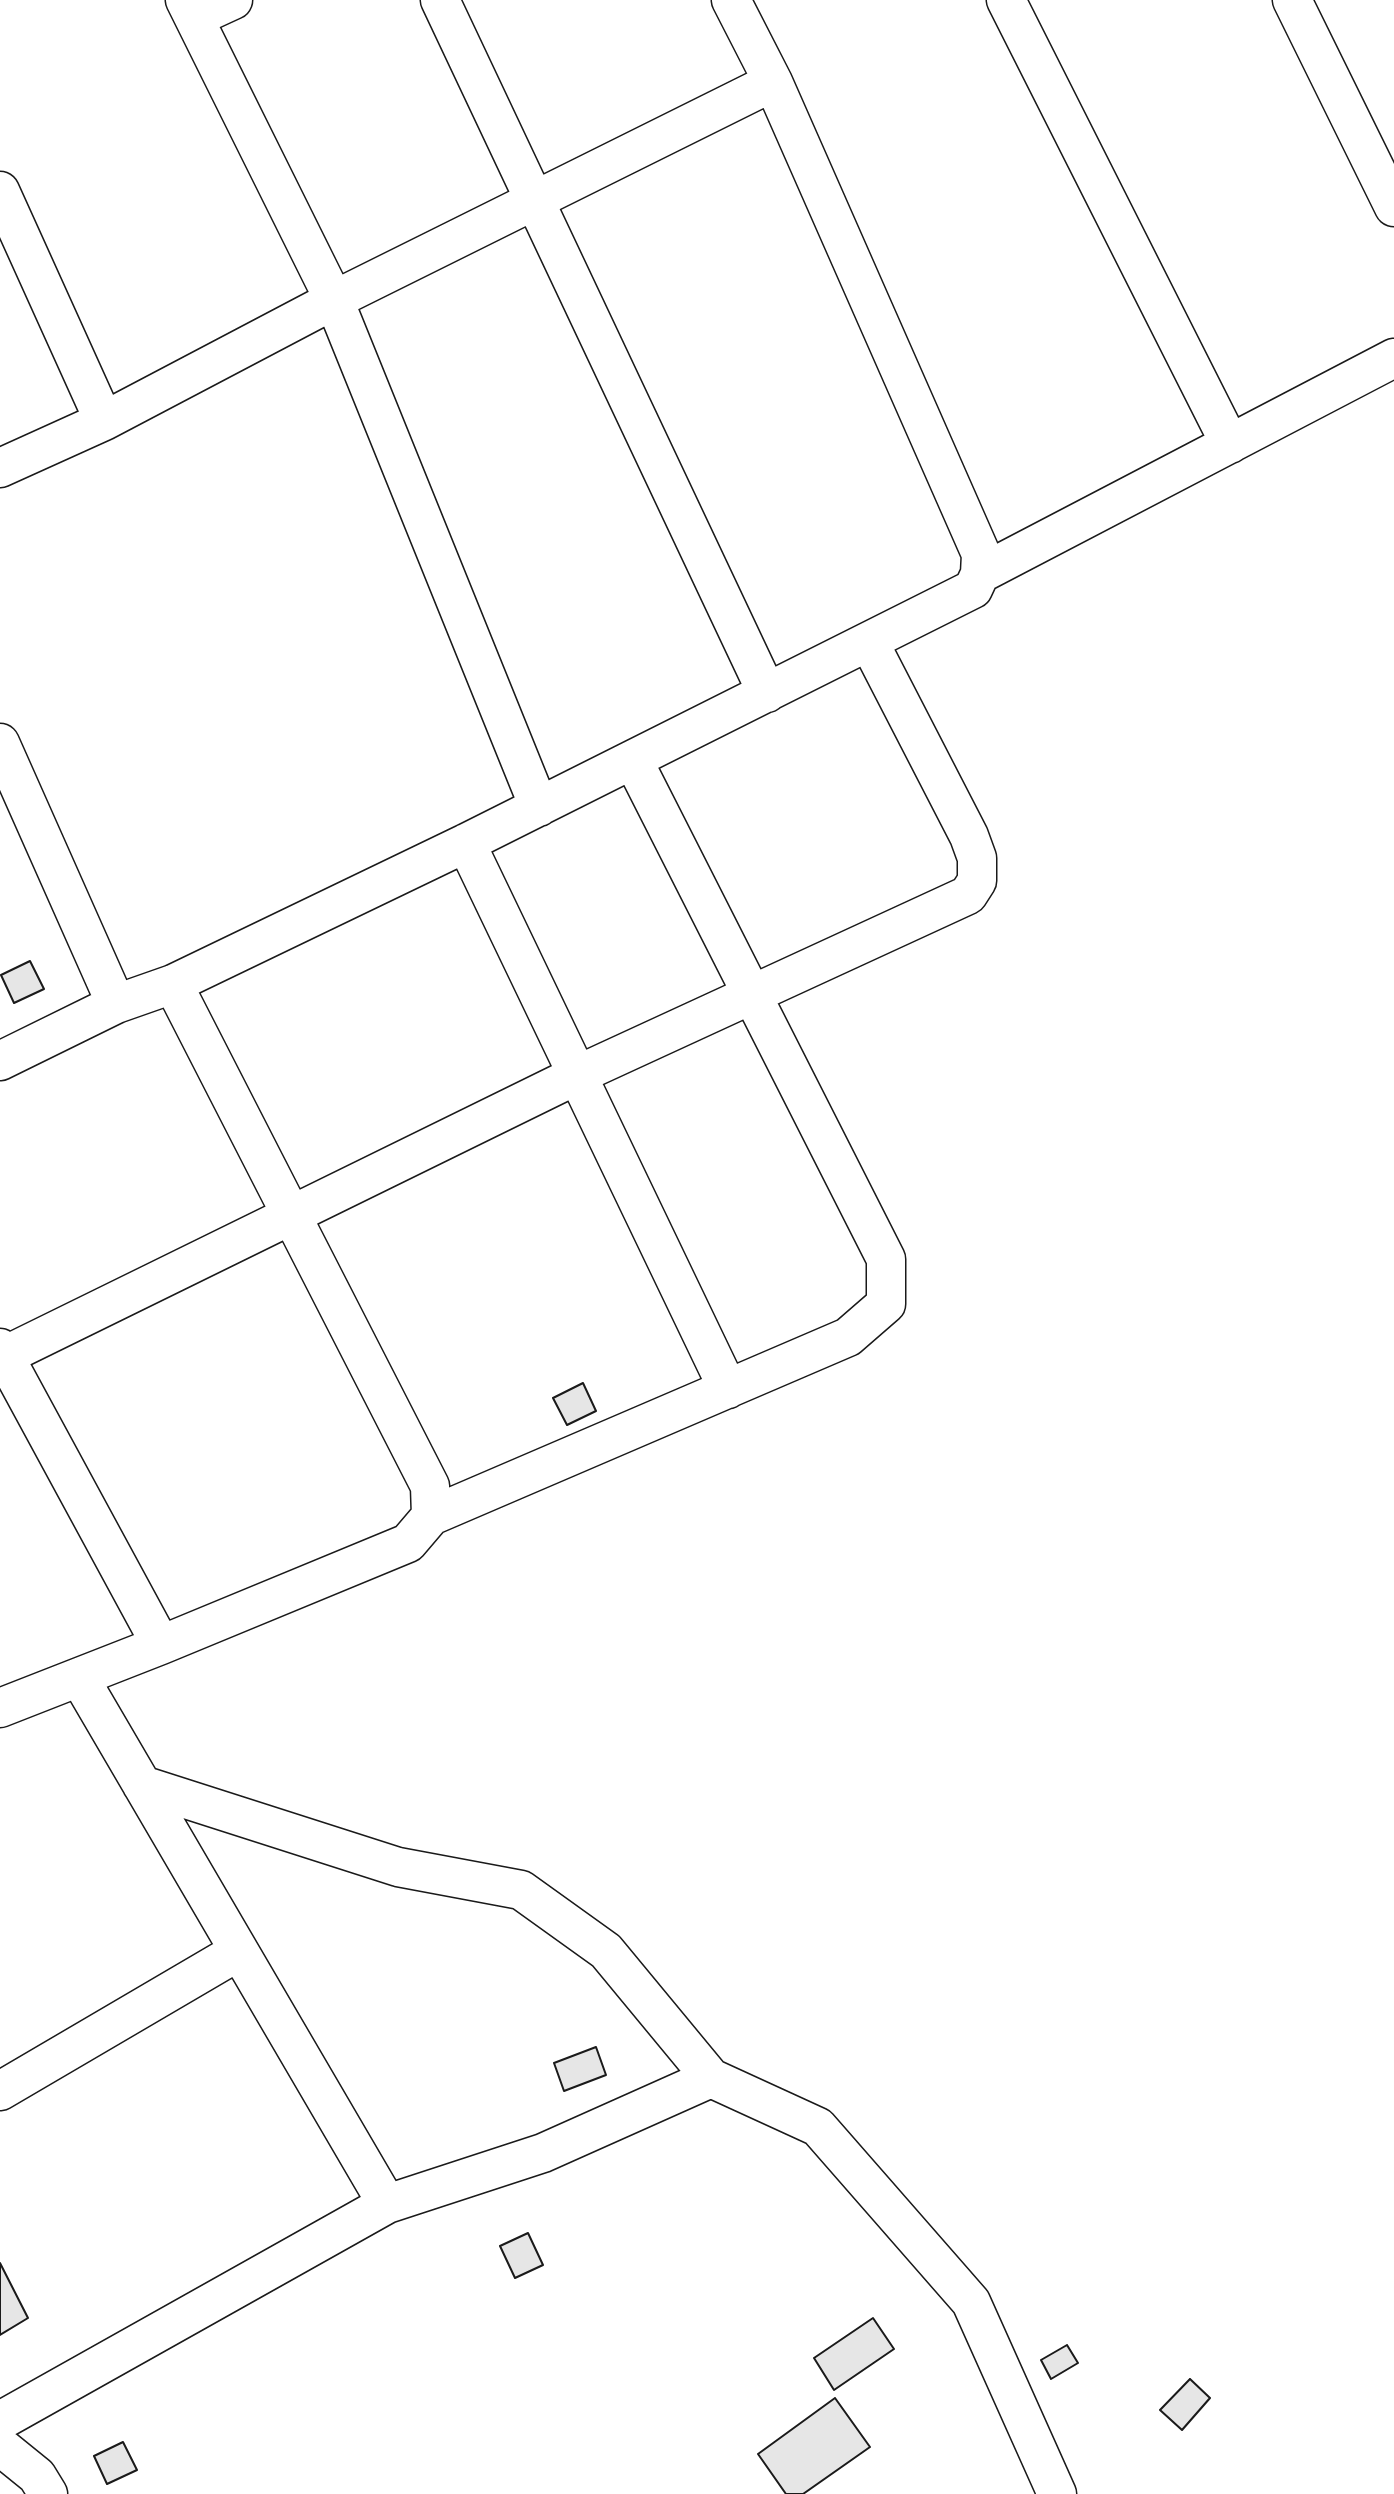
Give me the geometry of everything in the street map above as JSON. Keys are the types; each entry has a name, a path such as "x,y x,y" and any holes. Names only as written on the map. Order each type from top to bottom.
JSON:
{"street":[{"path":"233,0 190,9 334,300 539,807"},
{"path":"440,0 767,693"},
{"path":"0,1061 116,1004 173,984 466,844 973,589 980,574 981,554 773,82 732,0"},
{"path":"1006,0 1230,444"},
{"path":"1293,0 1394,207"},
{"path":"0,468 104,421 334,300 773,82"},
{"path":"0,191 104,421"},
{"path":"980,574 1394,358"},
{"path":"161,1645 2,1354 577,1075 968,895 977,881 977,858 969,836 869,642"},
{"path":"0,743 116,1004"},
{"path":"0,1707 161,1645 408,1543 431,1516 848,1337 886,1304 886,1259 633,760"},
{"path":"466,844 728,1389"},
{"path":"173,984 430,1486 431,1516"},
{"path":"79,1677 387,2204"},
{"path":"142,1785 398,1867 521,1890 606,1951 711,2078 818,2127 971,2302 1057,2494"},
{"path":"0,2091 239,1951"},
{"path":"0,2421 387,2204 543,2153 711,2078"},
{"path":"0,2446 37,2476 48,2494"}],"building":[{"path":"30,961 44,989 14,1003 1,975"},
{"path":"583,1383 596,1411 567,1425 553,1398"},
{"path":"596,2047 606,2075 564,2091 554,2063"},
{"path":"528,2233 543,2265 515,2278 500,2246"},
{"path":"0,2263 28,2318 0,2335"},
{"path":"873,2318 894,2349 834,2390 814,2358"},
{"path":"1067,2345 1078,2363 1051,2379 1041,2360"},
{"path":"1190,2379 1210,2398 1182,2430 1160,2410"},
{"path":"835,2398 870,2447 803,2494 786,2494 758,2454"},
{"path":"123,2442 137,2470 107,2484 94,2456"}]}
